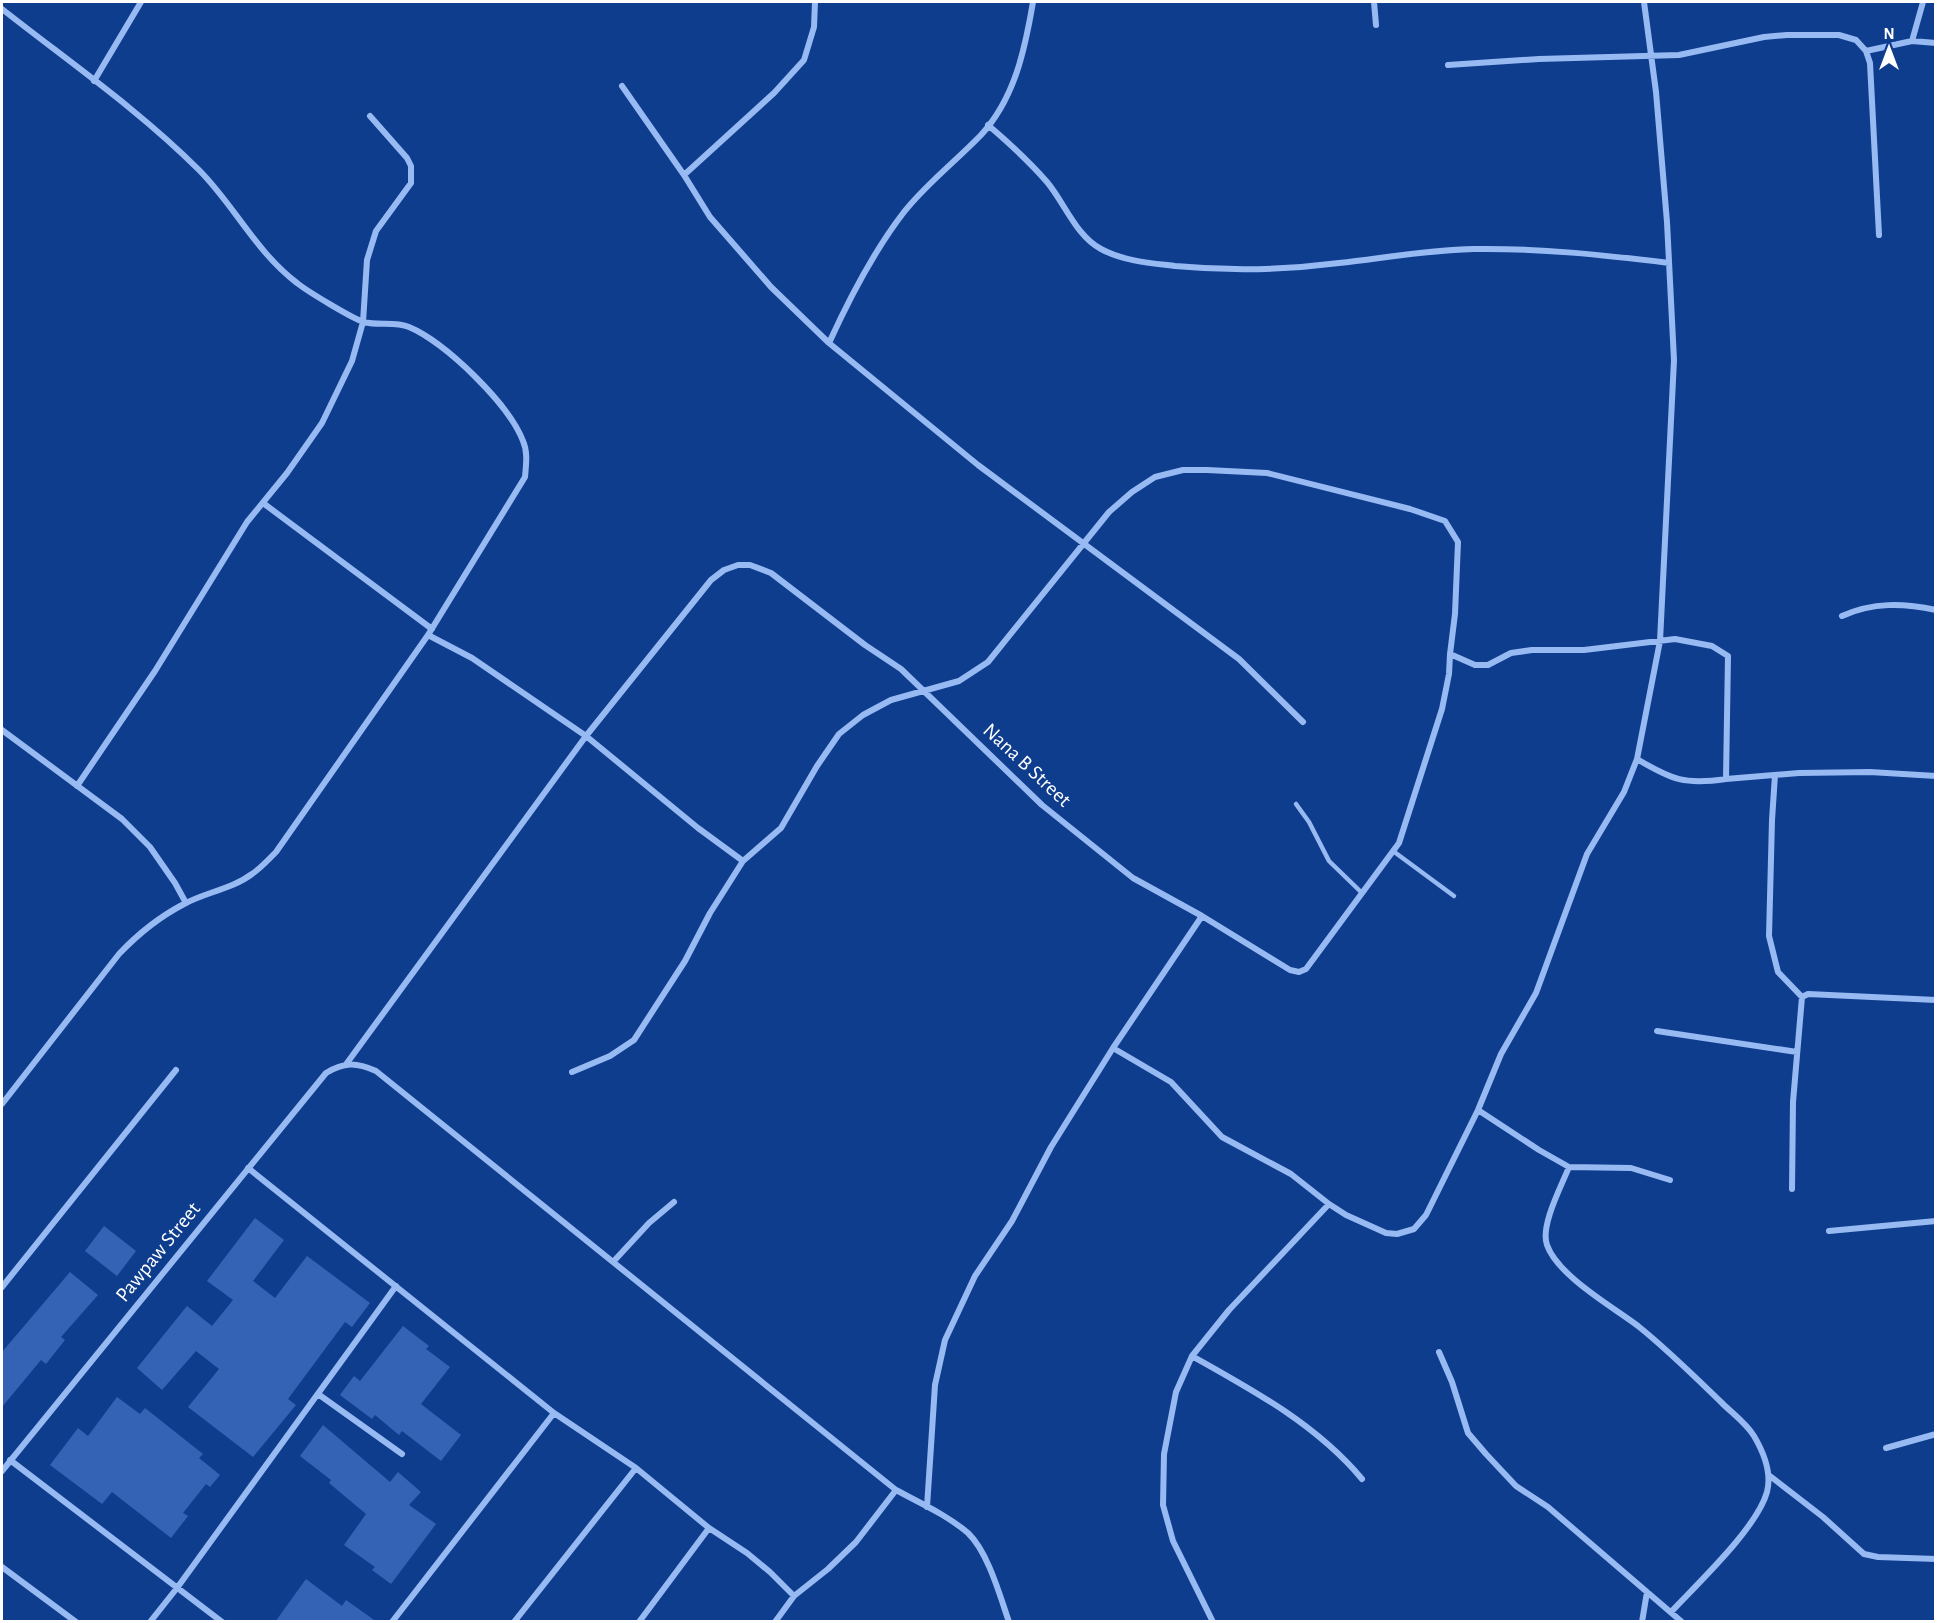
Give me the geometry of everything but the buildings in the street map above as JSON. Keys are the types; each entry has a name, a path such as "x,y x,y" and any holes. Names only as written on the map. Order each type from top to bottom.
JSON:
{"street":[{"path":"94,81 141,2"},
{"path":"684,175 774,93 804,60 814,27 815,2"},
{"path":"829,343 856,286 904,211 982,134 1011,93 1027,38 1034,2"},
{"path":"1374,2 1376,25"},
{"path":"1113,1048 1171,1082 1222,1137 1290,1174 1329,1204 1386,1233 1397,1234 1414,1230 1426,1215 1478,1110 1501,1054 1536,993 1587,854 1624,792 1637,759 1660,641 1674,360 1666,210 1652,57 1644,2"},
{"path":"1912,41 1923,2"},
{"path":"2,9 169,140 203,174 267,255 297,283 363,322 408,326 435,342 474,375 499,404 523,439 526,450 525,477 430,632 276,852 252,875 186,903 156,921 118,954 2,1104"},
{"path":"1448,65 1539,59 1679,55 1764,37 1787,35 1839,35 1856,40 1866,51 1870,63 1879,235"},
{"path":"1866,51 1912,41 1935,43"},
{"path":"622,86 684,175 710,217 771,287 829,343 978,465 1239,659 1303,722"},
{"path":"77,786 155,671 247,522 322,423 352,361 363,322 368,260 376,231 411,183 412,174 407,158 370,116"},
{"path":"988,125 1048,183 1084,234 1099,248 1126,259 1206,269 1268,268 1338,264 1401,254 1484,249 1598,254 1669,262"},
{"path":"572,1072 610,1056 634,1040 685,961 710,913 743,861 781,828 817,766 839,734 863,716 891,700 959,681 988,663 1109,512 1132,492 1155,477 1183,470 1267,473 1410,509 1444,521 1458,542 1455,614 1449,674 1442,709 1399,843 1361,892"},
{"path":"262,503 430,632 586,736 698,828 743,861"},
{"name":"Nana B Street","path":"586,736 711,580 724,570 738,565 750,565 771,573 865,645 901,669 1042,805 1133,878 1202,916 1290,970 1299,972 1306,969 1361,892"},
{"path":"1842,616 1861,607 1888,604 1935,610"},
{"path":"1450,654 1475,665 1488,665 1511,653 1532,650 1584,650 1675,639 1712,646 1728,656 1726,779"},
{"path":"2,730 122,819 150,848 186,903"},
{"path":"586,736 347,1063 363,1065 376,1071 896,1490 946,1517 969,1535 986,1559 1009,1622"},
{"path":"1637,759 1677,780 1701,782 1775,775 1870,772 1935,777"},
{"path":"1775,775 1769,936 1778,972 1802,997 1793,1102 1792,1189"},
{"path":"927,1507 935,1385 945,1340 975,1276 1012,1221 1051,1148 1113,1048 1202,916"},
{"path":"1802,997 1808,994 1935,1000"},
{"path":"1658,1031 1797,1052"},
{"name":"Pawpaw Street","path":"2,1471 326,1073 347,1063"},
{"path":"2,1287 176,1070"},
{"path":"1478,1110 1569,1167 1631,1168 1670,1180"},
{"path":"1569,1167 1547,1224 1546,1244 1556,1260 1587,1290 1639,1327 1673,1355 1748,1428 1762,1454 1770,1476 1823,1517 1864,1554 1878,1557 1935,1559"},
{"path":"248,1168 554,1413 636,1468 709,1528 747,1553 794,1596"},
{"path":"613,1262 649,1222 674,1202"},
{"path":"1213,1622 1173,1541 1163,1505 1164,1454 1176,1392 1192,1356 1229,1310 1329,1204"},
{"path":"1829,1231 1935,1221"},
{"path":"150,1622 396,1286"},
{"path":"1439,1352 1452,1382 1468,1433 1486,1454 1516,1486 1548,1507 1682,1622"},
{"path":"1192,1356 1290,1415 1343,1457 1362,1479"},
{"path":"318,1394 402,1454"},
{"path":"392,1622 554,1413"},
{"path":"1886,1448 1935,1434"},
{"path":"10,1461 222,1622"},
{"path":"514,1622 636,1468"},
{"path":"1671,1612 1747,1530 1766,1494 1770,1476"},
{"path":"775,1622 794,1596 828,1569 856,1542 896,1490"},
{"path":"639,1622 709,1528"},
{"path":"2,1567 76,1622"},
{"path":"1642,1622 1647,1592"}],"lane":[{"path":"1296,804 1309,822 1329,861 1361,892"},
{"path":"1393,851 1454,896"}]}
